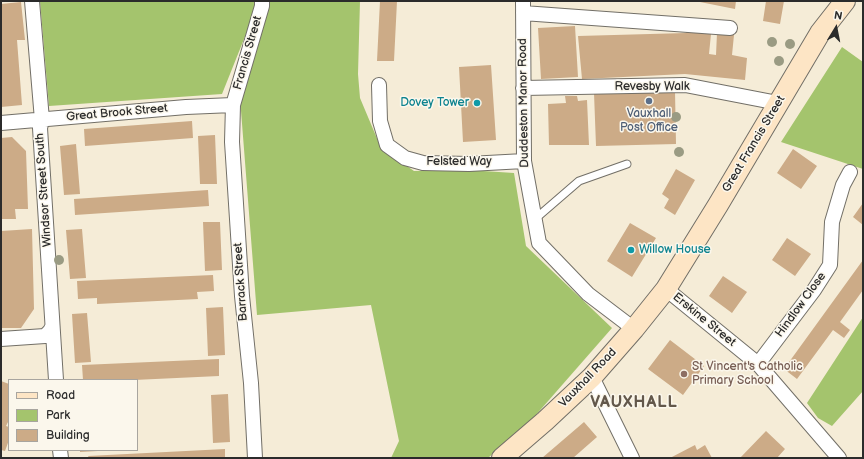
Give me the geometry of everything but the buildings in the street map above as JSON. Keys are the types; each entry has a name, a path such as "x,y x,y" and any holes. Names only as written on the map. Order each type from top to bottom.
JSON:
{"main road":[{"name":"Great Francis Street","path":"666,289 718,205 820,33 845,1"},
{"name":"Vauxhall Road","path":"502,458 545,421 592,377 634,329 666,289"}],"street":[{"name":"Windsor Street South","path":"32,1 42,120 40,128 56,379"},
{"name":"Francis Street","path":"233,105 262,6 262,1"},
{"path":"523,7 730,28"},
{"name":"Duddeston Manor Road","path":"523,7 524,161 539,243 588,294 634,329"},
{"name":"Felsted Way","path":"379,85 380,122 387,145 405,158 423,163 469,164 524,161"},
{"name":"Revesby Walk","path":"524,88 685,85 778,103"},
{"name":"Great Brook Street","path":"1,123 186,107 233,105"},
{"name":"Barrack Street","path":"233,105 232,142 236,213 242,296 251,383 255,458"},
{"name":"Hindlow Close","path":"758,364 814,290 830,265 832,222 843,185 850,172"},
{"name":"Erskine Street","path":"666,289 758,364 839,458"},
{"path":"1,339 45,336 52,327"},
{"path":"592,377 632,458"}],"lane":[{"path":"535,219 579,181 627,164"}],"green space":[{"path":"40,1 258,1 258,4 222,94 49,106"},
{"path":"268,1 360,1 358,74 360,98 381,148 414,171 468,170 514,173 526,246 612,328 535,416 488,458 391,458 399,441 371,305 257,315 240,98"},
{"path":"842,47 863,62 863,169 781,142"},
{"path":"863,317 863,391 832,426 818,418 807,403"}],"place":[{"name":"Vauxhall Post Office","path":"649,101"},
{"name":"Dovey Tower","path":"477,103"},
{"name":"Willow House","path":"631,250"},
{"name":"St Vincent's Catholic Primary School","path":"684,374"}],"district":[{"name":"VAUXHALL","path":"634,403"}]}
